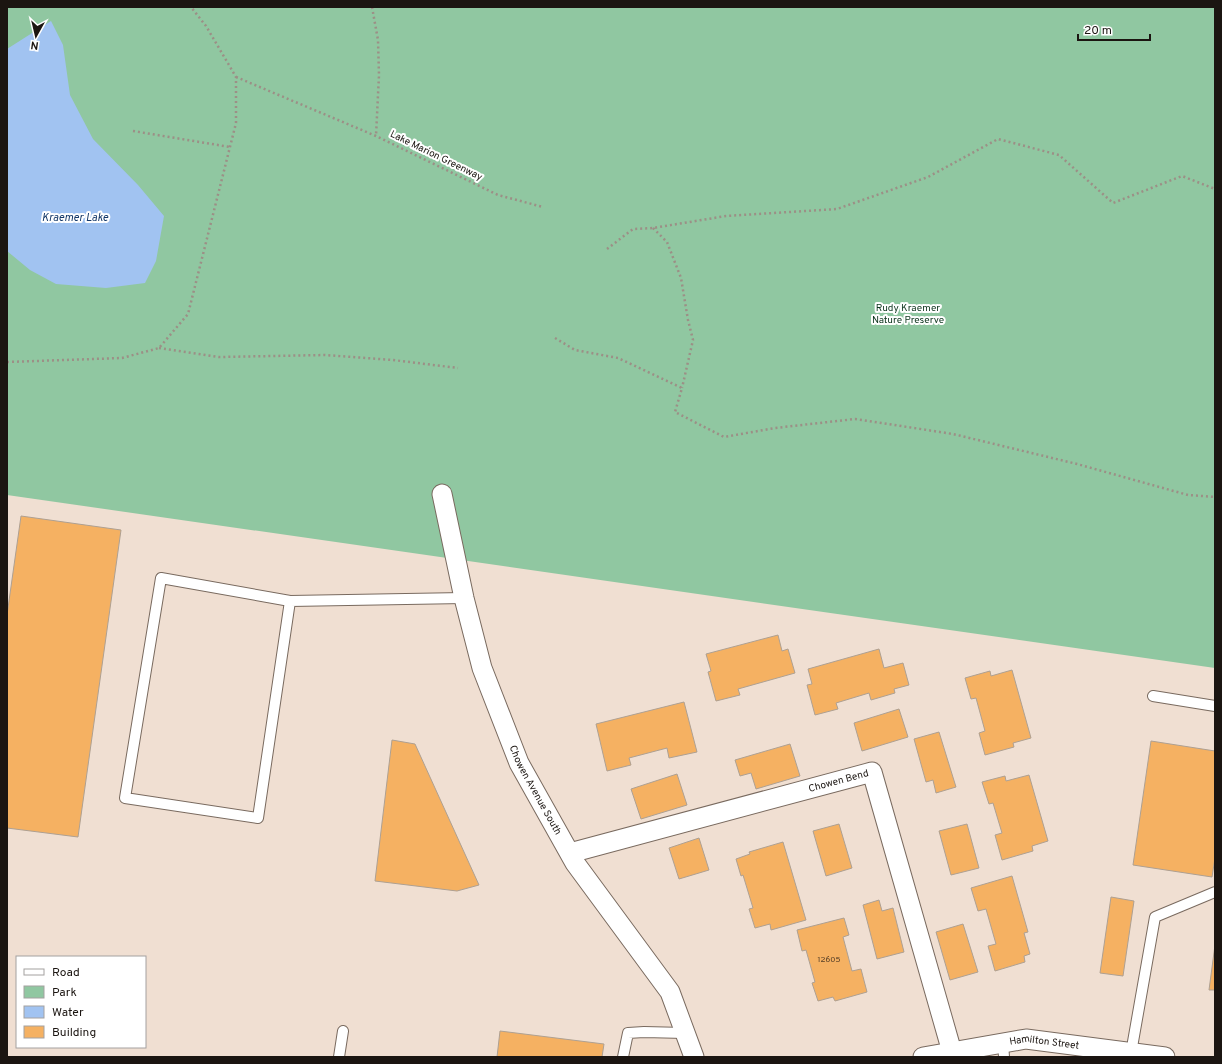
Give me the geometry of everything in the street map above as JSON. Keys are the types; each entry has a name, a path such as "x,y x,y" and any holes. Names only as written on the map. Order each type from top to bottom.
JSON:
{"street":[{"name":"Chowen Avenue South","path":"442,494 464,598 482,668 519,763 575,862 670,992 694,1057"},
{"name":"Chowen Bend","path":"570,853 872,772 952,1052"},
{"name":"Hamilton Street","path":"923,1057 952,1052 1003,1050 1026,1039 1165,1057"}],"lane":[{"path":"290,601 258,818 125,798 161,578 290,601 464,598"},
{"path":"1153,696 1215,706"},
{"path":"1132,1053 1154,917 1215,892"},
{"path":"340,1057 343,1031"},
{"path":"623,1057 628,1034 644,1032 685,1033"}],"path":[{"path":"159,348 188,314 236,123 236,77 206,26 191,7"},
{"name":"Lake Marion Greenway","path":"372,7 378,40 376,136 498,195 543,207"},
{"path":"236,77 376,136"},
{"path":"133,131 230,147"},
{"path":"607,248 633,229 653,228 726,216 837,208 928,177 998,139 1059,155 1113,203 1182,176 1215,189"},
{"path":"653,228 667,242 681,278 693,340 675,412 724,437 775,428 855,419 953,434 1077,464 1188,494 1215,497"},
{"path":"555,338 574,350 618,358 682,388"},
{"path":"7,362 122,358 159,348 219,357 325,355 393,360 458,368"}],"green space":[{"name":"Rudy Kraemer Nature Preserve","path":"7,7 1215,7 1215,668 7,495"}],"water":[{"name":"Kraemer Lake","path":"51,21 63,45 70,95 93,139 138,185 164,216 156,261 145,283 106,288 56,284 30,270 7,251 7,49"}],"building":[{"path":"21,516 121,530 78,837 7,828 7,615"},
{"path":"778,635 782,651 788,649 795,673 738,689 740,695 716,701 708,672 711,671 706,654"},
{"path":"879,649 884,668 903,663 909,685 894,689 895,693 871,700 869,693 836,703 838,709 815,715 807,685 812,684 808,669"},
{"path":"1012,670 1031,738 1013,743 1014,747 985,755 979,733 985,731 976,698 971,699 965,678 990,671 991,676"},
{"path":"684,702 697,752 669,758 667,748 629,758 631,765 607,771 596,724"},
{"path":"899,709 908,737 862,751 854,723"},
{"path":"939,732 956,787 936,793 933,780 926,782 914,739"},
{"path":"392,740 415,744 479,885 457,891 375,881"},
{"path":"1151,741 1215,751 1215,858 1212,877 1133,865"},
{"path":"790,744 800,776 756,789 751,773 740,776 735,760"},
{"path":"677,774 687,805 641,819 631,789"},
{"path":"1029,775 1048,841 1032,846 1033,851 1002,860 995,835 1002,833 993,803 989,804 982,782 1005,776 1006,781"},
{"path":"839,824 852,868 826,876 813,831"},
{"path":"967,824 979,868 951,875 939,831"},
{"path":"699,838 709,870 679,879 669,848"},
{"path":"783,842 806,920 771,930 770,924 755,928 749,909 753,908 743,875 741,876 736,859 750,854 749,852"},
{"path":"1012,876 1028,932 1024,933 1030,954 1024,956 1025,962 995,971 988,946 996,944 986,909 978,911 971,888"},
{"path":"1111,897 1134,901 1123,976 1100,973"},
{"path":"879,900 882,911 893,908 904,952 877,959 863,905"},
{"path":"844,918 849,935 843,937 852,971 861,969 867,992 835,1001 833,997 818,1001 812,983 815,982 806,950 802,951 797,930"},
{"path":"963,924 978,972 950,980 936,932"},
{"path":"1215,945 1215,990 1209,990"},
{"path":"500,1031 604,1044 602,1057 497,1057"}]}
